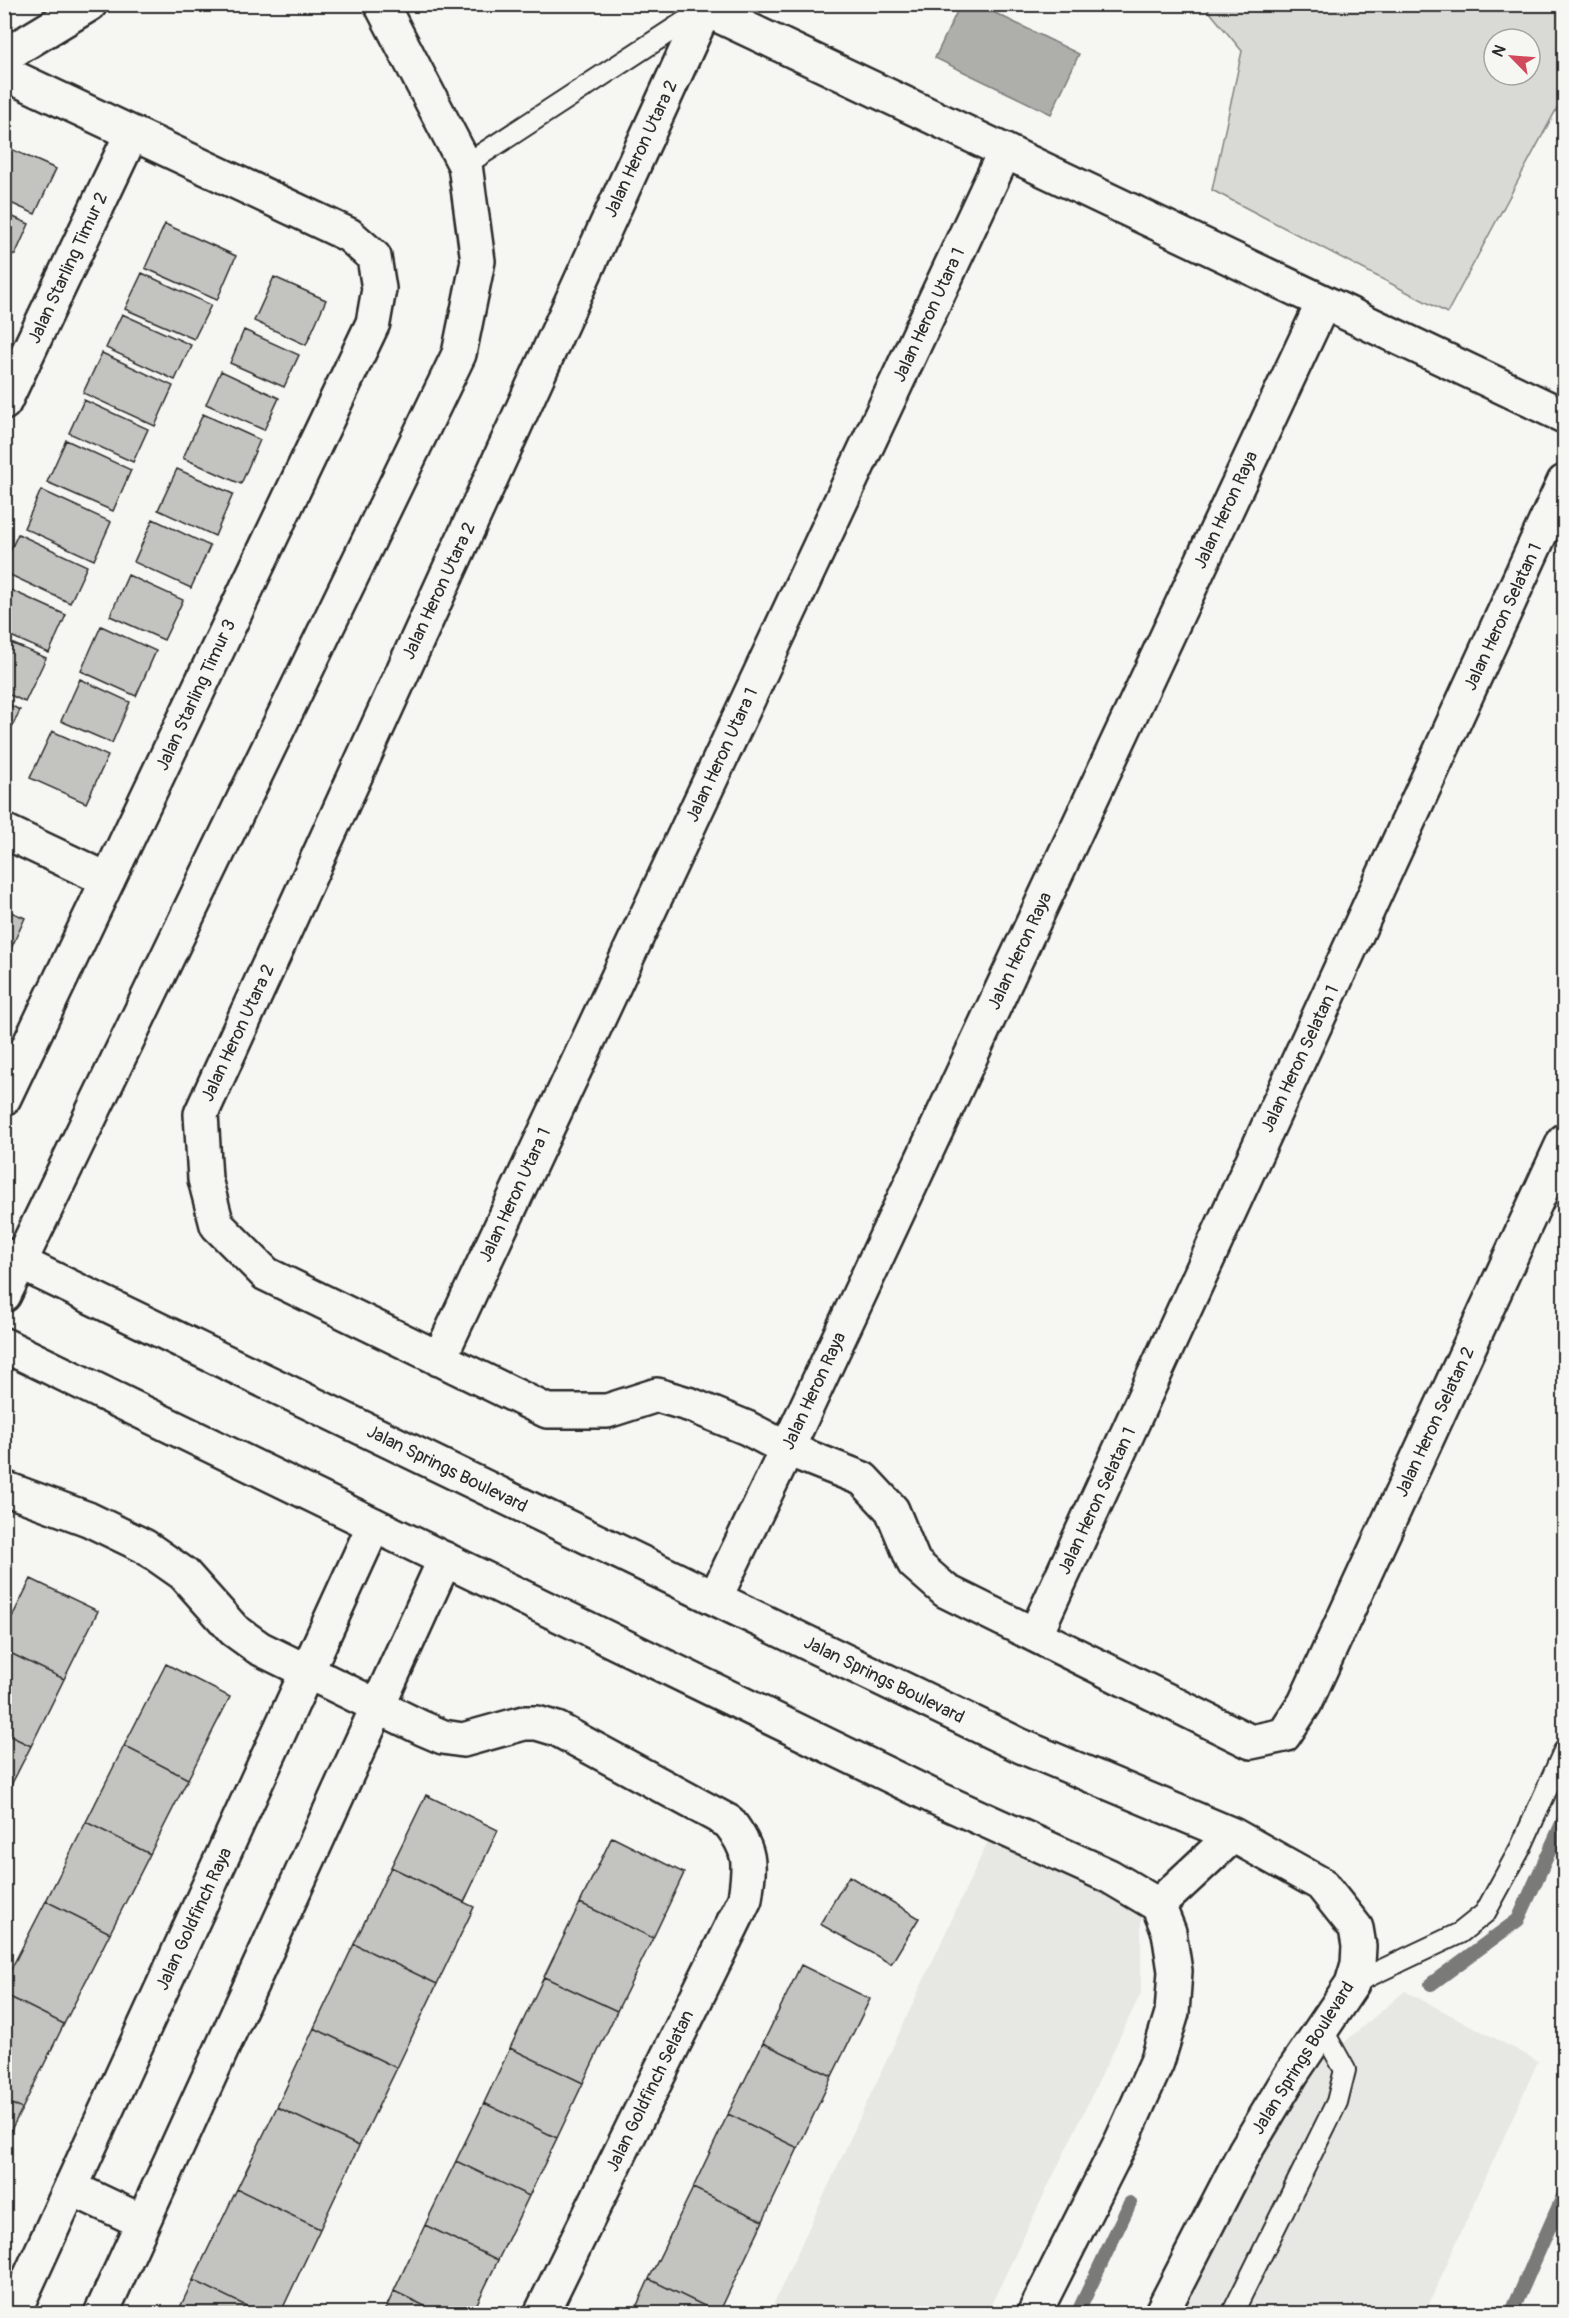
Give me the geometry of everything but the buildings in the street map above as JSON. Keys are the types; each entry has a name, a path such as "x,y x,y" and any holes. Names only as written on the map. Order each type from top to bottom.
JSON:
{"street":[{"path":"4,56 90,4"},
{"path":"4,1295 12,1258 459,354 478,261 465,165 381,4"},
{"path":"708,7 1323,303 1564,416"},
{"name":"Jalan Heron Utara 2","path":"708,7 201,1114 205,1179 217,1225 266,1274 547,1412 607,1411 657,1395 692,1405 747,1428 787,1449"},
{"name":"Jalan Starling Timur 3","path":"4,73 349,235 374,257 379,289 373,323 4,1098"},
{"name":"Jalan Starling Timur 2","path":"4,403 132,133"},
{"name":"Jalan Heron Utara 1","path":"438,1359 1005,151"},
{"name":"Jalan Heron Raya","path":"715,1598 787,1449 1323,303"},
{"name":"Jalan Heron Selatan 1","path":"1035,1635 1564,482"},
{"path":"4,831 108,880"},
{"name":"Jalan Heron Selatan 2","path":"787,1449 863,1479 891,1510 914,1563 946,1591 1251,1742 1284,1735 1305,1703 1564,1141"},
{"name":"Jalan Springs Boulevard","path":"12,1258 1021,1746 1233,1835 1321,1884 1356,1928 1359,1946 1358,1964 1352,1984 1292,2073 1245,2151 1161,2313"},
{"path":"4,1345 934,1797 1109,1876 1158,1905 1169,1932 1175,1971 1172,2013 1157,2062 1122,2140 1034,2313"},
{"path":"4,1488 88,1519 144,1546 184,1574 234,1630 259,1648 379,1705"},
{"name":"Jalan Goldfinch Raya","path":"13,2313 374,1525"},
{"path":"101,2313 445,1559"},
{"name":"Jalan Goldfinch Selatan","path":"379,1705 443,1737 463,1740 524,1723 537,1723 557,1728 729,1822 743,1841 749,1864 745,1899 541,2313"},
{"path":"1158,1905 1233,1835"},
{"path":"71,2188 143,2222"}],"lane":[{"path":"465,165 708,7"},
{"path":"1352,1984 1460,1933 1485,1913 1521,1847 1564,1751"},
{"path":"1232,2313 1337,2102 1345,2070 1322,2029"}],"shaded area":[{"path":"960,5 979,5 1079,54 1051,114 935,58"},
{"path":"1204,5 1564,5 1564,95 1447,313 1212,190 1242,51"},
{"path":"997,1822 1116,1869 1141,1915 1141,1993 987,2313 769,2314"},
{"path":"1405,1991 1538,2061 1425,2313 1173,2314 1275,2101"}],"waterway":[{"path":"1431,1984 1518,1920 1564,1819"},
{"path":"1511,2314 1564,2194"},
{"path":"1077,2314 1130,2203"}]}
